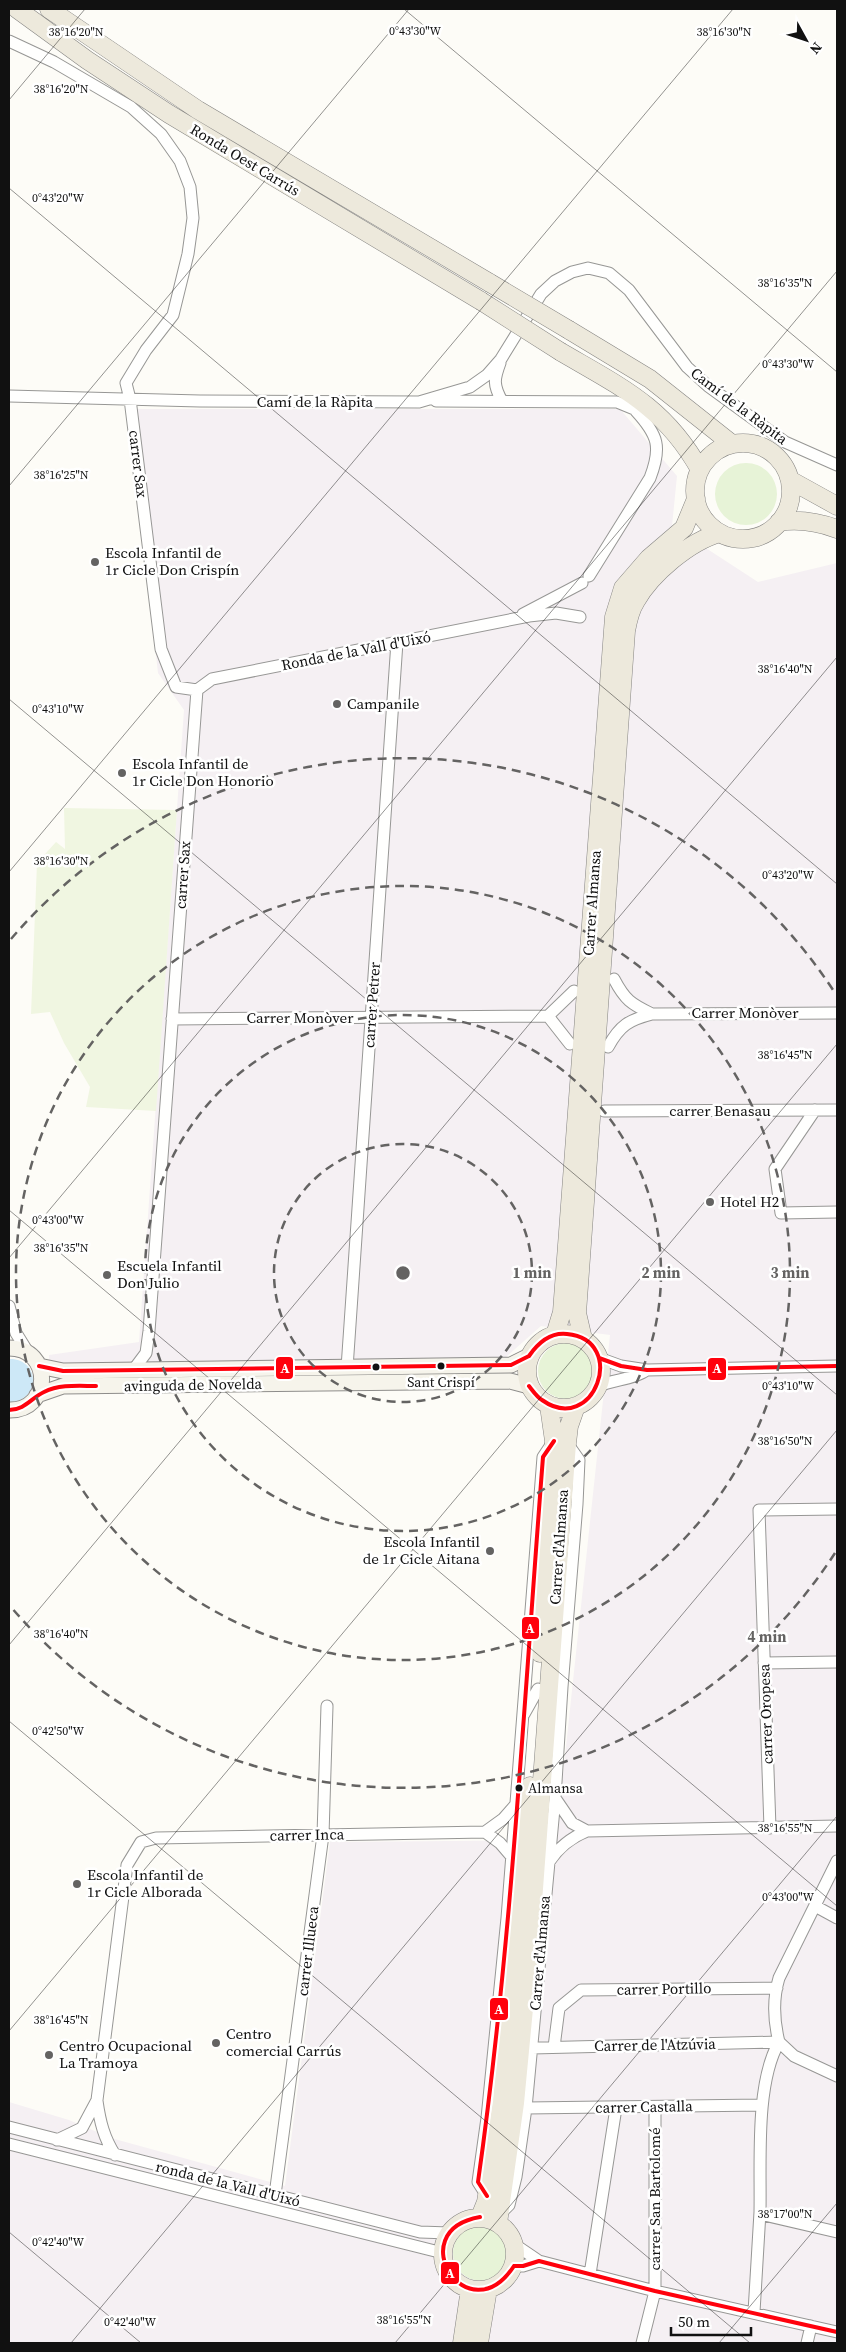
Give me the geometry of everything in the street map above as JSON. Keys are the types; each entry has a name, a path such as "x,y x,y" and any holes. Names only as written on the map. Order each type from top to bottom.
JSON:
{"main road":[{"name":"Ronda Oest Carrús","path":"17,9 87,60 169,114 481,301 620,387 653,409 680,438"},
{"name":"Ronda Oest Carrús","path":"49,9 198,110 650,379 732,444"},
{"path":"640,412 680,438 700,470"},
{"path":"747,443 762,447 774,454 784,466 790,480 791,495 787,509 779,522 769,531 751,538 732,538 720,533 704,519 696,499 695,484 700,470 708,458 719,449 732,444 747,443"},
{"path":"790,480 837,506"},
{"name":"Carrer Almansa","path":"555,1335 562,1312 614,617 624,588 649,558 684,528 696,499"},
{"path":"779,522 794,520 831,526"},
{"name":"Carrer Almansa","path":"583,1338 577,1313 628,622 637,599 656,575 682,552 707,536 720,533"},
{"path":"628,622 639,639"},
{"path":"569,1334 583,1338 594,1348 599,1358 601,1372 597,1387 589,1398 576,1406 565,1408 549,1406 535,1395 529,1386 526,1370 530,1356 541,1341 555,1335 569,1334"},
{"path":"9,1348 19,1349 29,1354 39,1366 41,1384 37,1395"},
{"name":"avinguda de Novelda","path":"39,1366 63,1371 347,1368 511,1364 530,1356"},
{"name":"avinguda de Novelda","path":"9,1410 24,1408 37,1395 63,1386 503,1382 529,1386"},
{"path":"480,2217 487,2196 502,2102 560,1442 549,1406"},
{"name":"Carrer d'Almansa","path":"499,2219 515,2103 528,1966 547,1711 560,1442 569,1426 576,1406"},
{"path":"480,2217 499,2219 514,2244 514,2266 501,2283 488,2289 470,2289 452,2278 446,2270 443,2253 449,2233 464,2220 480,2217"},
{"path":"462,2343 470,2289"},
{"path":"479,2343 488,2289"}],"street":[{"path":"9,41 54,62 132,107 161,134 180,161 190,187 192,227 188,254 173,315 146,350 126,383 130,399"},
{"name":"Camí de la Ràpita","path":"9,396 419,402 470,387 487,376 502,359 541,294 554,281 572,272 588,268 609,273 629,290 687,367 708,386 785,442 837,465"},
{"path":"502,359 496,375 495,389 502,401"},
{"name":"carrer Sax","path":"130,399 161,649 176,688 197,690 149,1331 146,1353 134,1369"},
{"path":"419,402 617,402 640,412"},
{"name":"Ronda de la Vall d'Uixó","path":"518,618 586,579 650,478 657,462 658,443 650,425 640,412"},
{"path":"831,526 837,538"},
{"name":"Ronda de la Vall d'Uixó","path":"197,690 212,679 518,618 556,613 580,617"},
{"name":"carrer Petrer","path":"347,1368 397,642"},
{"name":"Carrer Monòver","path":"614,979 623,996 632,1005 652,1014"},
{"path":"570,1044 548,1016 574,991"},
{"name":"Carrer Monòver","path":"608,1047 617,1032 625,1024 652,1014 837,1013"},
{"name":"Carrer Monòver","path":"172,1019 548,1016"},
{"path":"815,1110 775,1169 781,1214 837,1212"},
{"name":"carrer Benasau","path":"604,1111 837,1110"},
{"path":"9,1306 16,1333 29,1354"},
{"path":"599,1358 621,1366 647,1370 837,1366"},
{"path":"597,1387 616,1380 640,1375 647,1370"},
{"name":"Carrer d'Almansa","path":"487,2196 478,2182 497,2023 517,1803 543,1457 560,1442 578,1460 577,1504 554,1798 526,2108 516,2177 508,2205 499,2219"},
{"name":"carrer Oropesa","path":"770,1828 758,1510 837,1509"},
{"path":"764,1663 837,1662"},
{"name":"Carrer d'Almansa","path":"547,1711 562,1687"},
{"name":"Carrer d'Almansa","path":"522,1717 538,1690"},
{"name":"carrer Illueca","path":"275,2195 323,1835 327,1706"},
{"path":"554,1798 572,1823 587,1830"},
{"path":"512,1857 500,1843 485,1832 503,1819 517,1803"},
{"path":"548,1864 556,1852 572,1837 587,1830 837,1826"},
{"name":"carrer Inca","path":"97,2100 127,1865 134,1850 141,1842 156,1838 485,1832"},
{"path":"754,2312 760,2214 762,2105 772,2055 779,2042 776,1988 837,1861"},
{"path":"815,1906 837,1918"},
{"name":"carrer Portillo","path":"559,2008 581,1990 776,1988"},
{"name":"Carrer d'Almansa","path":"554,2047 559,2008"},
{"path":"779,2042 794,2056 837,2076"},
{"name":"Carrer de l'Atzúvia","path":"532,2048 779,2042"},
{"path":"57,2140 82,2128 97,2100"},
{"path":"97,2100 101,2126 107,2142 115,2155"},
{"name":"carrer Castalla","path":"526,2108 762,2105"},
{"name":"carrer San Bartolomé","path":"642,2343 655,2291 655,2107"},
{"path":"590,2274 616,2108"},
{"name":"ronda de la Vall d'Uixó","path":"9,2127 420,2232 449,2233"},
{"name":"ronda de la Vall d'Uixó","path":"9,2144 443,2253"},
{"path":"760,2214 837,2232"},
{"path":"514,2244 539,2261 655,2291 837,2332"},
{"path":"514,2266 523,2266 539,2261"},
{"path":"807,2343 811,2326"}],"shaded area":[{"path":"128,409 620,409 677,476 672,526 758,582 837,563 837,2343 9,2343 9,2102 69,2120 111,2138 285,2186 330,1842 556,1840 610,1335 541,1326 506,1357 49,1372 49,1355 139,1342 184,710 158,673"}],"green space":[{"path":"746,463 758,466 768,472 774,482 777,494 774,506 768,516 758,522 746,525 734,522 724,516 718,506 715,494 718,482 724,472 734,466"},
{"path":"64,808 177,810 156,1111 86,1107 90,1087 64,1043 50,1012 31,1014 37,863 56,842 65,849"},
{"path":"561,1343 571,1343 586,1351 592,1360 594,1371 592,1382 586,1391 571,1399 561,1399 550,1394 543,1387 538,1376 538,1366 543,1355 550,1348"},
{"path":"475,2225 487,2225 497,2229 505,2237 509,2253 505,2269 497,2277 487,2281 475,2281 465,2277 457,2269 453,2259 453,2247 457,2237 465,2229"}],"water":[{"path":"9,1359 27,1365 33,1380 32,1388 27,1395 20,1400 9,1402"}],"transit line":[{"name":"A","path":"529,1356 545,1339 555,1335 567,1334 586,1340 597,1352 600,1367 597,1383 589,1397 577,1406 561,1408 540,1399 529,1386"},
{"name":"A","path":"39,1366 63,1371 511,1365 529,1356"},
{"name":"A","path":"599,1358 621,1366 647,1370 837,1366"},
{"name":"A","path":"9,1410 19,1408 50,1389 70,1386 96,1386"},
{"name":"A","path":"487,2196 478,2182 500,2002 543,1457 554,1441"},
{"name":"A","path":"480,2217 457,2226 445,2240 443,2257 450,2273 462,2285 478,2290 496,2285 514,2266"},
{"name":"A","path":"514,2266 523,2266 539,2261 655,2291 837,2332"}],"place":[{"name":"Escola Infantil de 1r Cicle Don Crispín","path":"95,562"},
{"name":"Campanile","path":"337,704"},
{"name":"Escola Infantil de 1r Cicle Don Honorio","path":"122,773"},
{"name":"Hotel H2","path":"710,1202"},
{"name":"Escuela Infantil Don Julio","path":"107,1275"},
{"name":"Sant Crispí","path":"441,1366"},
{"name":"Escola Infantil de 1r Cicle Aitana","path":"490,1551"},
{"name":"Almansa","path":"519,1788"},
{"name":"Escola Infantil de 1r Cicle Alborada","path":"77,1884"},
{"name":"Centro comercial Carrús","path":"216,2043"},
{"name":"Centro Ocupacional La Tramoya","path":"49,2055"}]}
